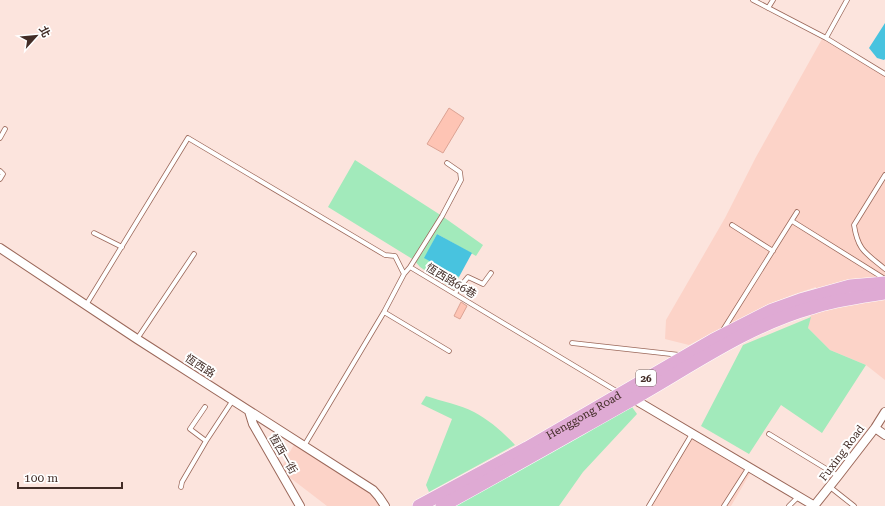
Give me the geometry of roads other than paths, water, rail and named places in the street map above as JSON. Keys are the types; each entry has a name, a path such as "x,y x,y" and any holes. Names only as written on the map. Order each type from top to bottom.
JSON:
{"main road":[{"name":"Henggong Road","path":"419,506 527,448 718,337 772,310 800,300 850,286 885,283"},
{"name":"Henggong Road","path":"442,506 697,361 776,320 809,308 832,302 885,293"}],"street":[{"name":"恆西路","path":"0,248 137,339 373,490 385,506"},
{"path":"620,393 634,398 814,506"},
{"name":"恆西一街","path":"249,411 253,424 300,506"},
{"name":"Fuxing Road","path":"814,506 875,428 885,412"},
{"path":"875,428 885,435"}],"lane":[{"path":"753,0 826,38 885,74"},
{"path":"768,8 774,0"},
{"path":"826,38 847,0"},
{"path":"0,138 5,129"},
{"path":"86,305 188,138 386,255 396,256 404,274"},
{"path":"410,267 442,216 461,180 460,172 447,162"},
{"path":"0,171 3,174 0,179"},
{"path":"885,175 854,225 861,249 885,270"},
{"path":"718,337 797,212"},
{"path":"792,221 885,279"},
{"path":"732,225 773,251"},
{"path":"94,233 122,247"},
{"path":"137,339 194,254"},
{"name":"恆西路66巷","path":"304,446 384,312 404,274 410,267 620,393"},
{"path":"455,293 468,277 483,284 491,273"},
{"path":"384,312 449,351"},
{"path":"572,343 686,355"},
{"path":"181,487 182,482 206,441 232,400"},
{"path":"204,407 190,429 206,441"},
{"path":"649,506 692,434"},
{"path":"769,434 838,476"},
{"path":"724,506 750,467"},
{"path":"830,487 854,506"},
{"path":"789,506 799,496"}],"water":[{"path":"885,23 884,60 877,58 869,48"},
{"path":"437,234 472,253 459,277 424,258"}]}
